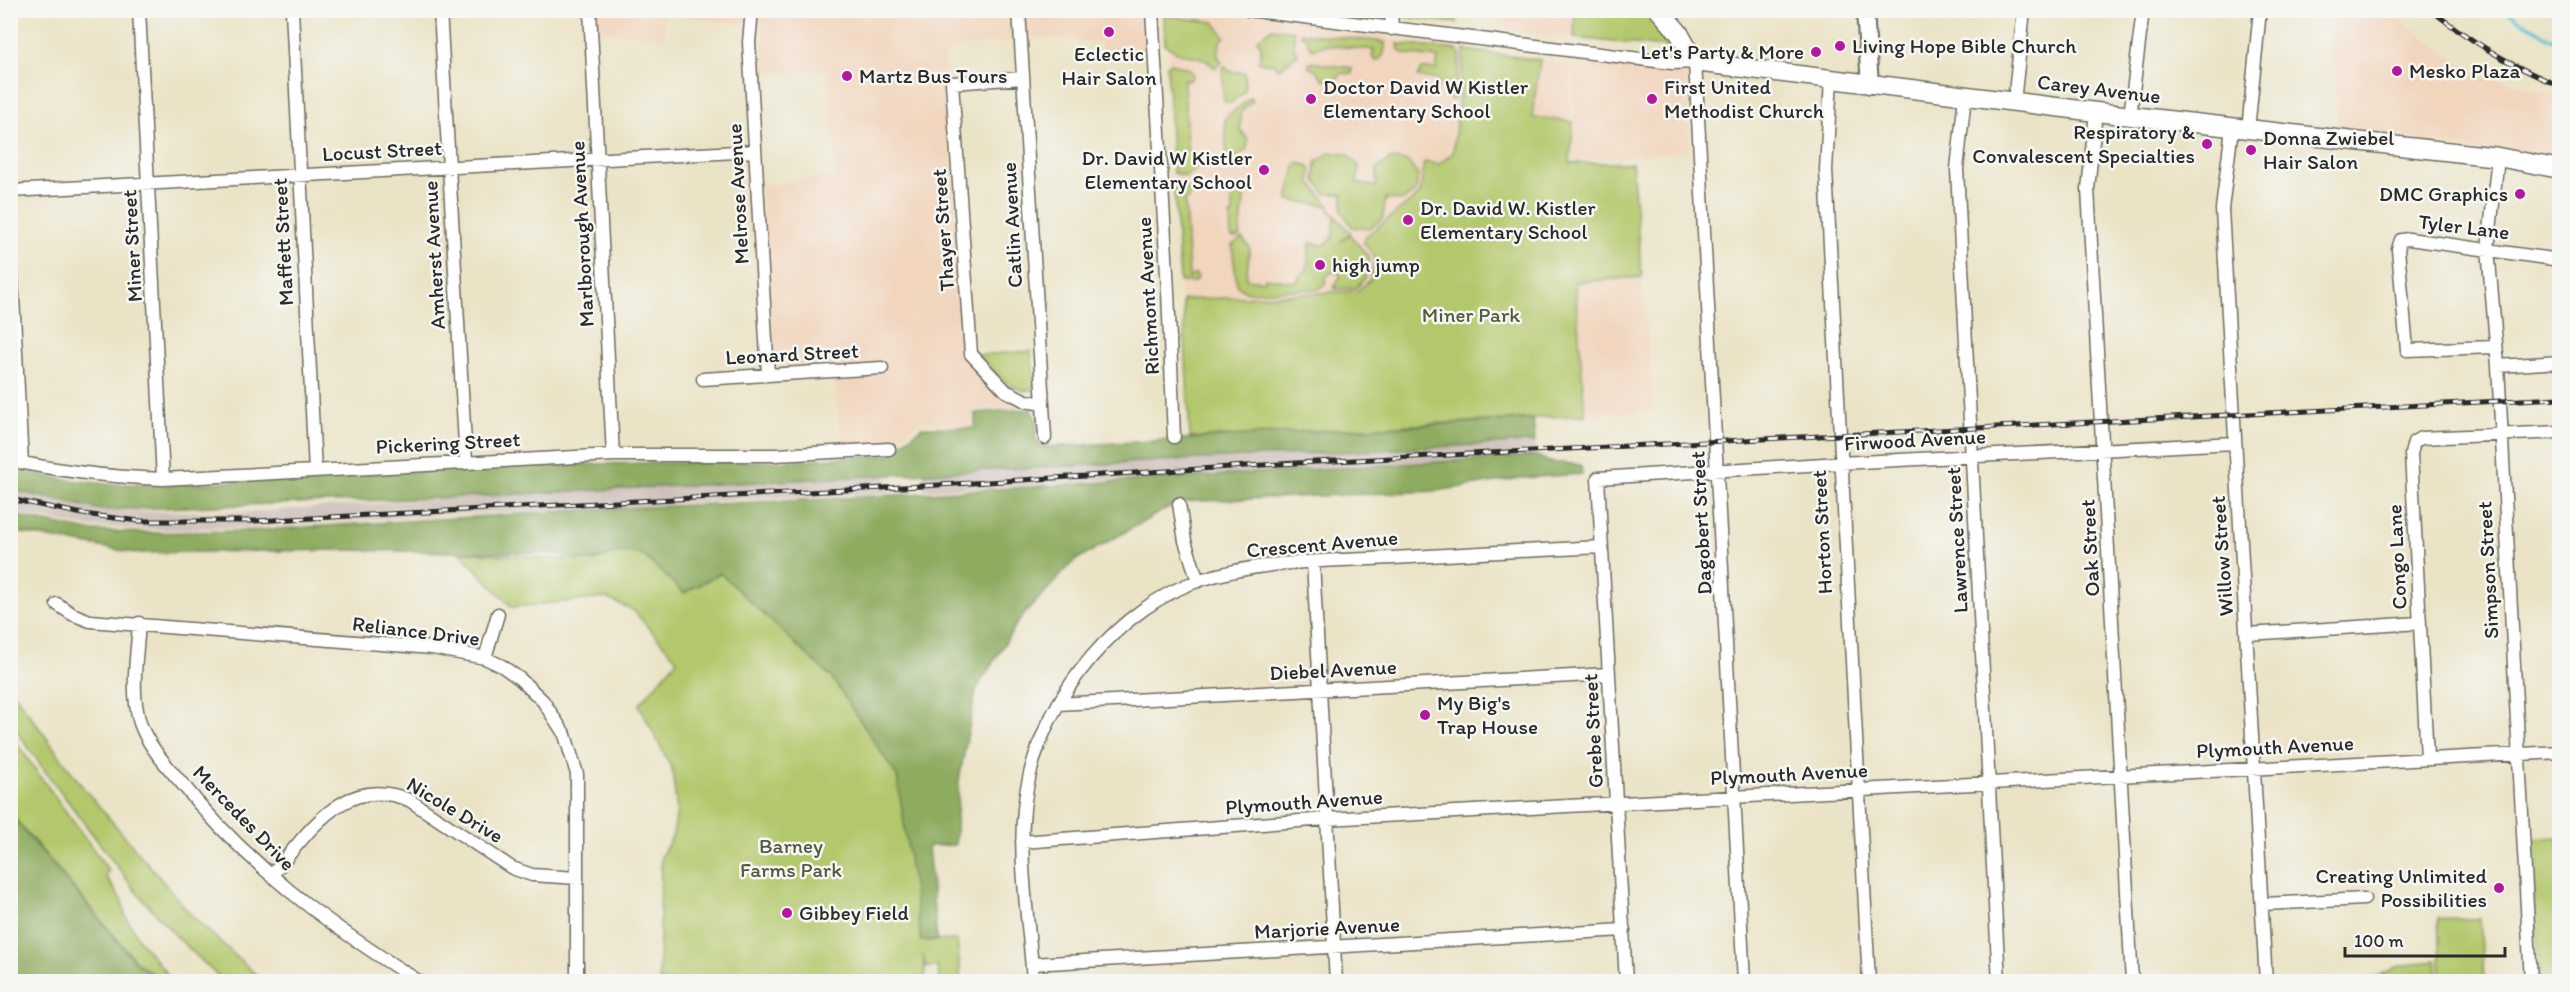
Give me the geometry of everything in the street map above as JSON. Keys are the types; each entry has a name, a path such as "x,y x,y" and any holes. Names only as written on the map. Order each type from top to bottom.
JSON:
{"main road":[{"path":"1659,10 1679,33 1695,62"},
{"path":"1865,10 1870,85"},
{"name":"Carey Avenue","path":"1695,62 2130,116 2498,157 2559,169"}],"street":[{"name":"Miner Street","path":"139,10 163,479"},
{"name":"Maffett Street","path":"292,10 315,471"},
{"name":"Amherst Avenue","path":"441,10 466,461"},
{"name":"Marlborough Avenue","path":"590,10 613,455"},
{"name":"Melrose Avenue","path":"752,10 749,42 768,375"},
{"name":"Catlin Avenue","path":"1018,10 1046,438"},
{"name":"Richmont Avenue","path":"1152,10 1174,437"},
{"path":"1248,10 1672,63 1695,62"},
{"path":"1391,10 1392,29"},
{"path":"2014,102 2024,10"},
{"path":"2130,116 2143,10"},
{"name":"Willow Street","path":"2260,10 2240,129 2222,208 2266,981"},
{"name":"Dagobert Street","path":"1695,62 1744,981"},
{"name":"Thayer Street","path":"1023,78 952,83 971,354 1006,391 1026,401 1043,404"},
{"name":"Horton Street","path":"1831,80 1826,170 1869,981"},
{"name":"Lawrence Street","path":"1965,96 1957,169 1999,981"},
{"name":"Oak Street","path":"2097,112 2088,189 2132,981"},
{"name":"Locust Street","path":"10,191 755,151"},
{"name":"Simpson Street","path":"2498,157 2488,249 2498,366 2531,981"},
{"name":"Tyler Lane","path":"2496,347 2407,350 2398,249 2401,240 2409,239 2488,249 2559,260"},
{"path":"10,242 16,461"},
{"path":"2498,366 2559,362"},
{"name":"Leonard Street","path":"704,379 882,368"},
{"path":"2500,433 2559,432"},
{"name":"Congo Lane","path":"2427,758 2411,454 2414,442 2421,438 2500,433"},
{"name":"Firwood Avenue","path":"1598,478 2235,443"},
{"name":"Pickering Street","path":"16,461 102,477 163,479 466,461 613,455 776,455 889,449"},
{"name":"Grebe Street","path":"1598,478 1626,981"},
{"path":"1179,504 1185,541 1198,581"},
{"name":"Crescent Avenue","path":"1033,981 1022,842 1029,775 1041,738 1058,704 1097,651 1127,621 1170,594 1198,581 1247,569 1313,562 1601,547"},
{"path":"1313,562 1336,981"},
{"name":"Reliance Drive","path":"57,604 72,614 90,621 139,623 432,648 484,658 502,666 520,679 543,701 565,735 577,774 577,981"},
{"path":"484,658 498,614"},
{"name":"Mercedes Drive","path":"139,623 134,694 141,726 163,760 198,804 271,876 318,915 420,981"},
{"path":"2247,634 2420,623"},
{"name":"Diebel Avenue","path":"1058,704 1609,674"},
{"name":"Plymouth Avenue","path":"1022,842 1327,819 1616,802 2559,752"},
{"name":"Nicole Drive","path":"271,876 329,809 344,801 375,792 392,793 409,800 512,868 532,875 577,878"},
{"path":"2263,904 2364,899"},
{"name":"Marjorie Avenue","path":"1032,964 1624,930"}],"shaded area":[{"path":"597,11 1142,11 1144,57 1103,60 1102,42 1011,36 1008,42 955,47 944,56 964,346 969,362 979,375 993,387 1025,407 973,409 971,425 959,427 922,422 895,442 842,445 832,367 775,370 761,185 837,176 827,71 763,72 763,27 664,13 665,39 599,30"},
{"name":"Dr. David W. Kistler Elementary School","path":"1166,11 1384,11 1387,39 1570,64 1570,163 1632,163 1654,411 1190,438"},
{"path":"1505,11 1576,11 1575,38 1507,31"},
{"path":"2329,11 2389,11 2470,72 2559,96 2559,163 2338,127"},
{"path":"1573,62 1686,71 1690,150 1573,161"},
{"path":"1536,443 1536,456 924,490 923,473"},
{"path":"886,475 888,493 731,499 605,509 446,514 252,527 167,530 88,527 10,512 11,490 102,511 247,512 585,490"}],"green space":[{"path":"1645,10 1671,39 1666,47 1574,38 1575,11"},
{"path":"1403,11 1457,11 1457,23 1403,17"},
{"path":"1164,16 1214,22 1225,37 1220,41 1218,57 1222,62 1215,68 1203,59 1171,49 1165,44"},
{"path":"1272,28 1294,31 1294,47 1298,54 1279,69 1275,64 1259,62 1261,46 1257,40"},
{"path":"1301,33 1385,42 1385,51 1383,56 1376,61 1372,57 1374,50 1325,45 1314,49 1309,46 1306,37 1301,36"},
{"path":"1398,44 1457,50 1460,54 1455,99 1451,100 1435,79 1417,77 1422,69 1436,69 1438,58 1404,54 1399,50"},
{"name":"Miner Park","path":"1464,50 1540,60 1532,117 1573,122 1570,163 1632,163 1642,277 1575,282 1585,415 1190,438 1183,300 1357,291 1370,280 1375,257 1364,243 1365,237 1420,194 1424,162 1439,164 1453,153"},
{"path":"1309,62 1352,68 1352,74 1343,73 1333,81 1324,80 1315,69 1309,68"},
{"path":"1170,63 1189,69 1193,74 1190,81 1184,79 1187,148 1198,163 1194,171 1185,176 1173,173 1167,65"},
{"path":"1225,66 1229,71 1245,73 1245,91 1231,103 1224,101 1222,68"},
{"path":"1250,98 1253,101 1242,110 1240,129 1248,140 1247,149 1236,158 1235,166 1227,165 1225,118"},
{"path":"1330,152 1347,154 1359,166 1357,183 1376,187 1377,169 1390,159 1407,161 1418,175 1416,192 1401,201 1386,198 1383,218 1369,229 1352,227 1342,211 1343,194 1326,194 1315,180 1316,163"},
{"path":"1296,163 1307,165 1311,170 1310,182 1330,206 1288,200"},
{"path":"1174,188 1192,189 1193,191 1185,202 1189,278 1195,274 1198,277 1194,282 1180,282"},
{"path":"1241,192 1244,198 1240,236 1235,238 1231,237 1230,215 1233,214 1231,193"},
{"path":"1328,208 1351,233 1340,242 1350,235 1370,258 1366,277 1356,288 1334,289 1333,286 1337,287 1337,281 1341,277 1338,273 1332,272 1326,277 1325,285 1319,289 1248,292 1237,286 1232,245 1242,238 1250,248 1246,279 1264,281 1265,278 1295,282 1299,280 1299,276 1307,270 1310,243 1324,245 1333,238 1335,216"},
{"path":"1031,351 1035,385 1031,390 1023,390 1009,384 979,355"},
{"path":"1030,409 1038,422 1035,438 1039,444 1046,447 1533,419 1535,442 442,498 102,510 11,490 11,468 55,478 105,484 167,485 534,465 786,461 888,455 922,427 975,428 975,413"},
{"path":"1537,456 1549,462 1581,465 1582,474 1522,478 1436,491 1178,502 1074,561 1019,620 976,690 959,780 955,845 928,846 937,940 921,941 897,776 832,678 720,573 684,593 642,554 622,552 589,561 551,553 342,550 135,553 11,531 11,515 89,531 153,533 243,531 605,509 828,499"},
{"name":"Barney Farms Park","path":"459,552 593,561 622,552 642,554 684,593 720,573 832,678 897,776 912,855 921,941 957,940 961,981 939,981 938,966 926,968 923,955 926,981 659,981 661,857 673,835 677,812 672,769 639,705 677,660 633,610 606,598 512,607"},
{"path":"10,688 81,785 193,917 263,981 223,981 176,936 137,893 11,723"},
{"path":"11,736 109,871 105,875 122,901 125,915 140,941 173,981 163,981 136,961 11,814"},
{"path":"11,815 135,962 160,981 11,981"},
{"path":"2559,837 2559,981 2539,981 2531,839"},
{"path":"2438,918 2480,919 2484,981 2441,981"},
{"path":"2436,960 2438,981 2367,981 2397,967"}],"waterway":[{"path":"2503,10 2560,44"}],"railway":[{"path":"2431,10 2492,52 2560,86"},
{"path":"10,499 83,514 139,521 254,521 922,486 1296,463 2560,398"}],"place":[{"name":"Eclectic Hair Salon","path":"1109,32"},
{"name":"Living Hope Bible Church","path":"1840,46"},
{"name":"Let's Party & More","path":"1816,52"},
{"name":"Mesko Plaza","path":"2397,71"},
{"name":"Martz Bus Tours","path":"847,76"},
{"name":"Doctor David W Kistler Elementary School","path":"1311,99"},
{"name":"First United Methodist Church","path":"1652,99"},
{"name":"Respiratory & Convalescent Specialties","path":"2207,144"},
{"name":"Donna Zwiebel Hair Salon","path":"2251,150"},
{"name":"Dr. David W Kistler Elementary School","path":"1264,170"},
{"name":"DMC Graphics","path":"2520,194"},
{"name":"Dr. David W. Kistler Elementary School","path":"1408,220"},
{"name":"high jump","path":"1320,265"},
{"name":"My Big's Trap House","path":"1425,715"},
{"name":"Creating Unlimited Possibilities","path":"2499,888"},
{"name":"Gibbey Field","path":"787,913"}]}
